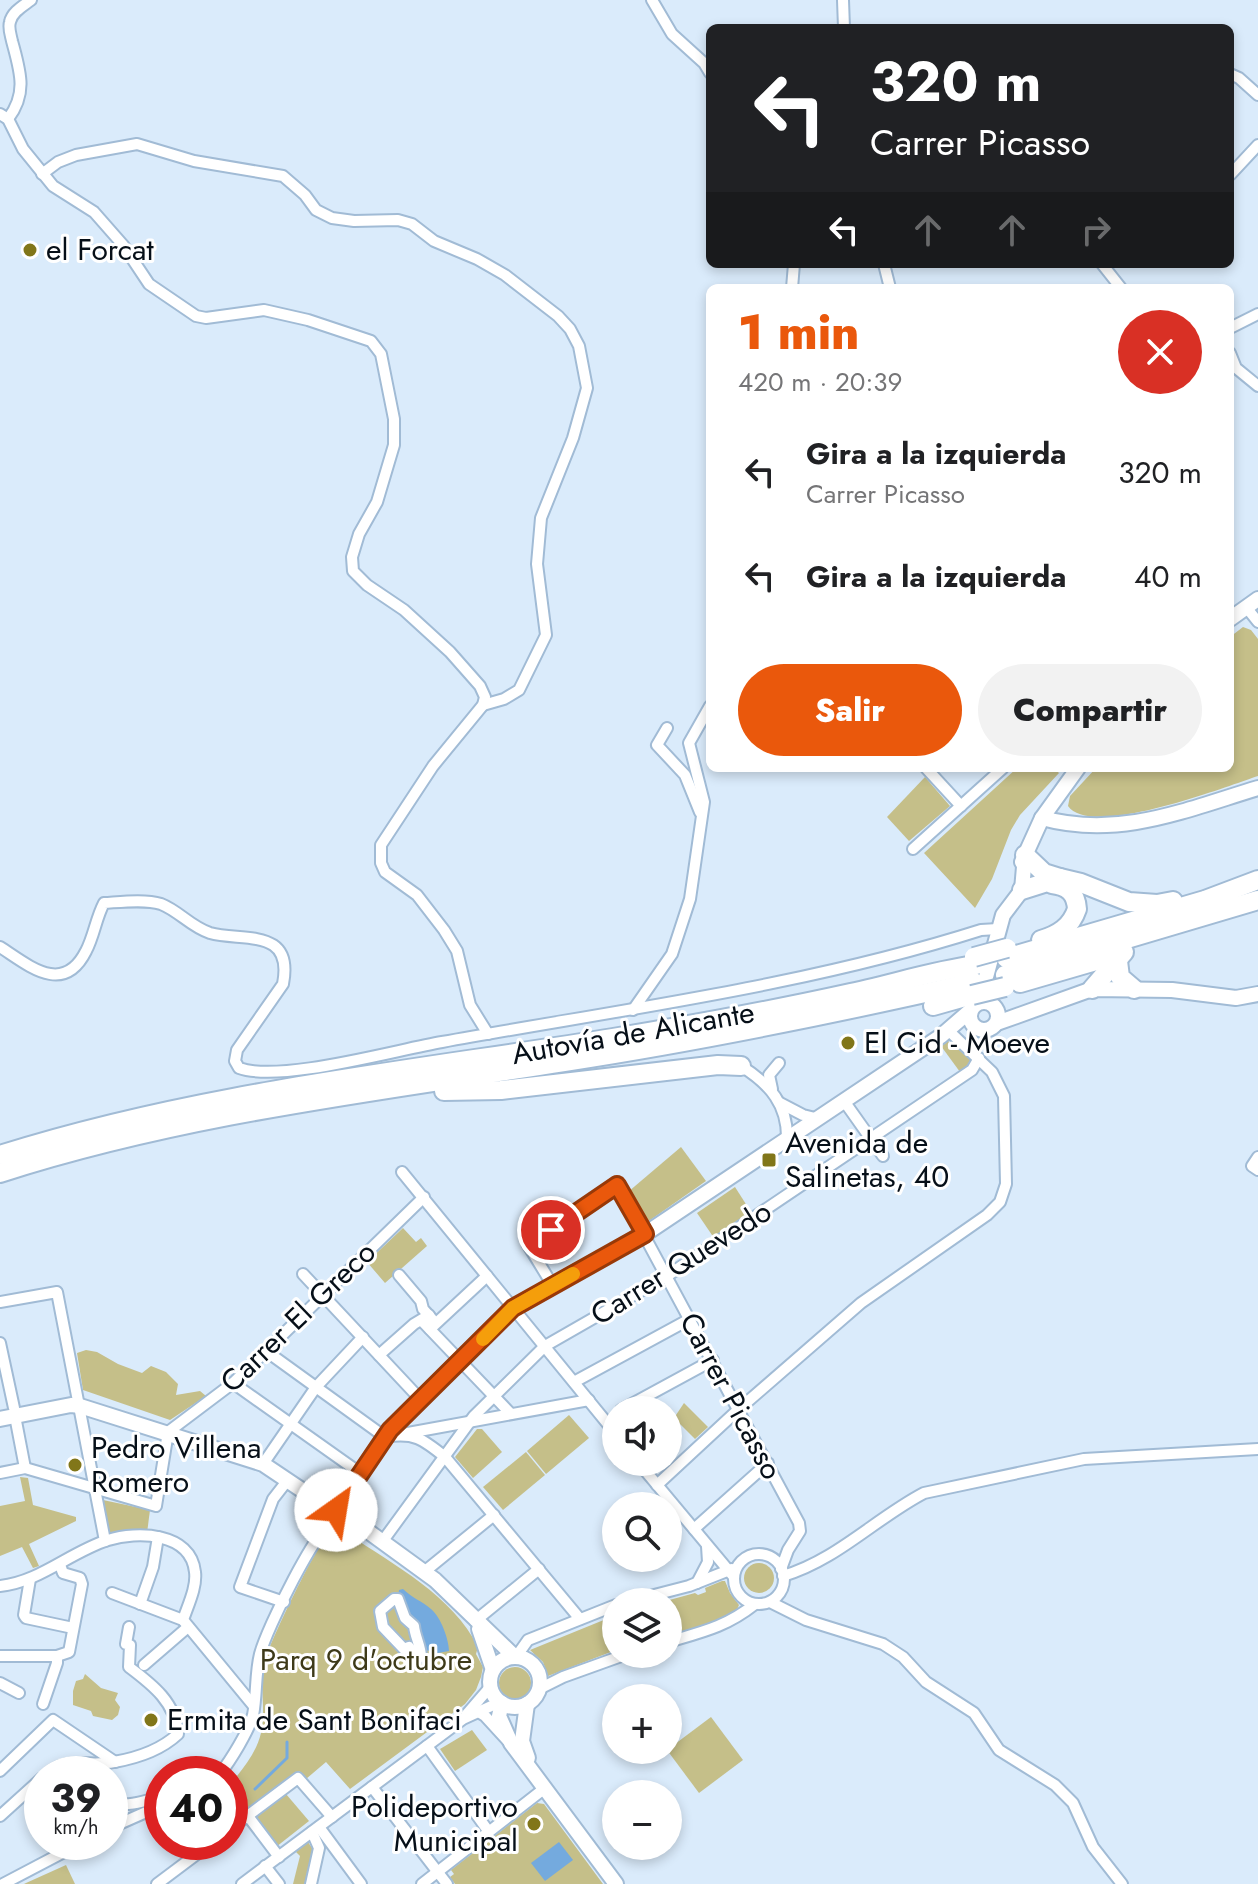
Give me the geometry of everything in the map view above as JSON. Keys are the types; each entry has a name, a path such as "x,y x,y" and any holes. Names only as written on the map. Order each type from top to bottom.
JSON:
{"highway":[{"path":"933,1006 1006,967 1055,936 1074,918 1077,909 1071,891 1044,873 1028,847"},
{"path":"1022,890 1051,880 1081,883 1129,902 1157,904 1209,891 1230,890"},
{"name":"Autovía de Alicante","path":"0,1173 68,1151 220,1116 593,1058 975,986 1006,967 1258,880"},
{"name":"Autovía de Alicante","path":"1006,967 1207,917 1258,900"},
{"path":"1006,967 1121,956 1189,929 1207,917"},
{"path":"1092,989 1121,956"},
{"path":"1121,956 1120,977 1134,989"},
{"name":"Autovía de Alicante","path":"0,1155 62,1135 219,1099 617,1037 809,1002 950,968 975,986"},
{"path":"362,1094 383,1097 501,1090 718,1065 741,1066"}],"street":[{"path":"31,0 16,11 10,21 22,93 17,107 4,116 42,174 53,186 94,212 123,245 149,284 196,316 206,318 264,310 308,320 371,341 381,354 394,419 394,445 377,502 359,534 352,557 353,571 367,585 404,610 450,652 480,686 485,697 483,705 433,766 381,845 381,863 385,872 417,895 444,930 457,951 470,1005 488,1034"},
{"path":"652,0 672,34 706,66"},
{"path":"843,0 844,24"},
{"path":"1234,76 1258,95"},
{"path":"42,174 58,162 76,155 137,144 194,161 283,176 300,189 316,210 332,218 398,220 412,224 434,241 505,275 570,329 579,346 587,388 573,438 541,518 537,564 546,635 519,690 504,699 483,705"},
{"path":"1234,171 1258,145"},
{"path":"1105,268 1118,284"},
{"path":"1234,326 1258,314"},
{"path":"1234,363 1258,386"},
{"path":"1234,616 1252,603 1258,622"},
{"path":"633,1010 672,954 690,899 700,834 700,812 704,802 689,743 706,713"},
{"path":"667,728 657,745 685,775 700,812"},
{"path":"930,772 961,806"},
{"path":"913,849 999,772"},
{"path":"945,1034 975,986 1042,818 1072,772"},
{"path":"1042,818 1072,825 1107,826 1142,822 1258,788"},
{"path":"1057,794 1061,812 1072,825"},
{"path":"1009,905 1022,890 1028,847 1053,830 1072,825"},
{"path":"0,947 33,970 48,974 74,968 86,952 104,903 120,902 161,904 209,933 264,938 278,952 285,973 283,984 237,1050 235,1061 239,1068 246,1071 311,1069 488,1034 633,1010 832,972 981,930 998,929"},
{"path":"975,986 993,1005 998,1015 997,1023"},
{"path":"975,986 971,1023 978,1029"},
{"path":"230,1756 252,1718 260,1653 318,1535 340,1513 360,1473 385,1437 513,1308 645,1234 945,1034 963,1028 990,1029 1025,1011 1092,989 1172,990 1236,998 1258,994"},
{"path":"993,1005 1005,1011 1025,1011"},
{"path":"657,1485 861,1303 987,1215 1000,1202 1006,1184 1004,1096 992,1072 979,1058 945,1034"},
{"name":"Carrer Quevedo","path":"382,1542 470,1423 545,1346 667,1276 872,1140 972,1070 979,1058"},
{"path":"779,1063 769,1075 787,1125 787,1140"},
{"path":"741,1066 772,1089"},
{"path":"844,1101 883,1156"},
{"path":"780,1103 819,1119"},
{"path":"402,1172 602,1416"},
{"name":"Carrer Picasso","path":"553,1286 528,1245 617,1185 799,1523 800,1531 788,1550 782,1573"},
{"name":"Carrer El Greco","path":"166,1432 233,1383 424,1197"},
{"path":"303,1274 421,1400"},
{"path":"399,1275 421,1301 429,1322 460,1361 511,1414"},
{"path":"379,1355 414,1324 429,1322 487,1276"},
{"path":"0,1302 57,1292 105,1541"},
{"path":"574,1382 690,1319"},
{"path":"263,1464 316,1387 363,1337"},
{"path":"0,1343 7,1413 25,1468"},
{"path":"266,1351 385,1437 589,1400"},
{"path":"647,1396 713,1360"},
{"path":"233,1383 360,1473"},
{"path":"7,1413 80,1402 263,1464 424,1572 459,1601 475,1621 515,1657 535,1668 539,1674 539,1689"},
{"path":"0,1473 25,1468 156,1506 166,1432"},
{"path":"406,1433 429,1444 445,1457 580,1619"},
{"path":"782,1573 827,1557 924,1493 1084,1459 1258,1449"},
{"path":"694,1529 768,1463"},
{"path":"650,1476 706,1544 733,1571 739,1595 755,1604"},
{"path":"284,1602 240,1587 273,1499 287,1481"},
{"path":"424,1572 494,1515"},
{"path":"0,1586 19,1584 105,1541 133,1536 158,1537 182,1546 195,1572 186,1624 144,1665"},
{"path":"140,1604 153,1567 158,1537"},
{"path":"696,1584 708,1562 706,1544"},
{"path":"681,1588 733,1571 751,1556 760,1555 776,1562 782,1573 778,1595 770,1602 755,1604 711,1631 682,1638"},
{"path":"0,1656 57,1656 69,1652 82,1584 80,1578 63,1573 60,1565"},
{"path":"475,1621 539,1569"},
{"path":"30,1579 26,1618 73,1628"},
{"path":"112,1593 186,1624 253,1705"},
{"path":"394,1599 398,1599 405,1618 414,1626 421,1657 412,1653 409,1647 404,1649 383,1627 380,1611 394,1599"},
{"path":"770,1602 806,1620 883,1644 903,1657 926,1682 974,1713 999,1750 1055,1785 1073,1803 1093,1847 1122,1884"},
{"path":"493,1637 507,1642 528,1640 602,1610"},
{"path":"463,1719 491,1686 493,1670 475,1621"},
{"path":"128,1756 149,1747 166,1745 178,1734 177,1719 160,1693 129,1667 130,1645 126,1644 129,1627"},
{"path":"493,1670 500,1662 515,1657 528,1640"},
{"path":"43,1704 57,1656"},
{"path":"532,1770 522,1741 527,1704 539,1689 602,1663"},
{"path":"491,1686 501,1702 514,1707 527,1704"},
{"path":"2,1688 19,1693"},
{"path":"242,1884 463,1719 501,1702"},
{"path":"501,1702 499,1716 511,1743"},
{"path":"477,1711 511,1743 616,1884"},
{"path":"0,1771 53,1720 106,1756"},
{"path":"427,1746 489,1832"},
{"path":"279,1857 248,1816 298,1778 332,1817"},
{"path":"372,1787 447,1884"},
{"path":"422,1884 545,1788"},
{"path":"0,1816 24,1794"},
{"path":"315,1829 325,1847 361,1884"},
{"path":"311,1884 325,1847"},
{"path":"3,1884 49,1860"},
{"path":"157,1884 189,1860"},
{"path":"265,1866 279,1884"}],"green space":[{"path":"1243,627 1251,630 1258,639 1258,776 1159,808 1130,814 1103,817 1081,815 1068,806 1070,796 1092,772 1234,772 1234,634"},
{"path":"1013,772 1059,773 1020,815 992,879 975,908 924,853"},
{"path":"925,777 950,806 909,841 887,817"},
{"path":"948,1041 971,1059 971,1065 960,1072 941,1046"},
{"path":"681,1147 706,1181 646,1223 628,1192"},
{"path":"735,1187 751,1212 714,1238 697,1213"},
{"path":"403,1228 416,1242 421,1238 427,1246 385,1283 367,1262"},
{"path":"86,1350 142,1373 151,1366 166,1372 178,1384 176,1395 200,1391 206,1396 170,1420 83,1390 77,1353"},
{"path":"684,1403 708,1427 695,1439 682,1426"},
{"path":"569,1415 589,1438 546,1474 527,1451"},
{"path":"477,1429 482,1429 502,1452 473,1478 455,1457"},
{"path":"526,1452 545,1475 503,1510 483,1487"},
{"path":"20,1477 28,1478 33,1505 76,1517 76,1521 29,1544 39,1566 33,1568 22,1547 0,1556 0,1506 25,1501"},
{"path":"103,1500 150,1510 147,1533 107,1533"},
{"name":"Parq 9 d'octubre","path":"332,1529 348,1534 438,1597 454,1612 478,1647 476,1654 483,1667 481,1677 465,1704 350,1789 326,1762 306,1779 299,1771 248,1809 248,1761 261,1733 263,1717 263,1666 294,1593"},
{"path":"759,1563 770,1567 774,1578 770,1589 759,1593 748,1589 744,1578 748,1567"},
{"path":"725,1581 739,1605 728,1618 682,1631 682,1597 698,1595 706,1592 705,1588"},
{"path":"602,1621 602,1655 548,1676 543,1662 530,1650"},
{"path":"515,1667 526,1672 531,1683 526,1694 515,1699 504,1694 499,1683 504,1672"},
{"path":"85,1674 101,1688 118,1693 115,1700 120,1707 118,1715 112,1720 93,1716 91,1711 73,1705 76,1681 83,1679"},
{"path":"711,1717 743,1760 699,1793 677,1764 682,1764 682,1739"},
{"path":"472,1730 487,1750 455,1771 440,1749"},
{"path":"286,1794 309,1821 276,1847 253,1819"},
{"name":"Polideportivo Municipal","path":"537,1803 544,1804 603,1884 455,1884 450,1877 454,1874 451,1870"},
{"path":"308,1842 314,1851 305,1884 293,1884 300,1856 296,1852"},
{"path":"66,1865 75,1884 24,1884 26,1883"}],"water":[{"path":"403,1589 438,1617 449,1651 438,1653 421,1649 398,1599 399,1590"},
{"path":"559,1842 573,1860 545,1881 531,1863"}],"waterway":[{"path":"255,1789 287,1758 287,1742"}],"slow traffic":[{"path":"483,1339 513,1308 573,1274"}],"place":[{"name":"el Forcat","path":"30,250"},
{"name":"El Cid - Moeve","path":"848,1043"},
{"name":"Avenida de Salinetas, 40","path":"769,1160"},
{"name":"Pedro Villena Romero","path":"75,1465"},
{"name":"Ermita de Sant Bonifaci","path":"151,1720"},
{"name":"Polideportivo Municipal","path":"534,1824"}],"route":[{"path":"336,1510 390,1430 513,1308 645,1234 617,1185 551,1230"}]}
